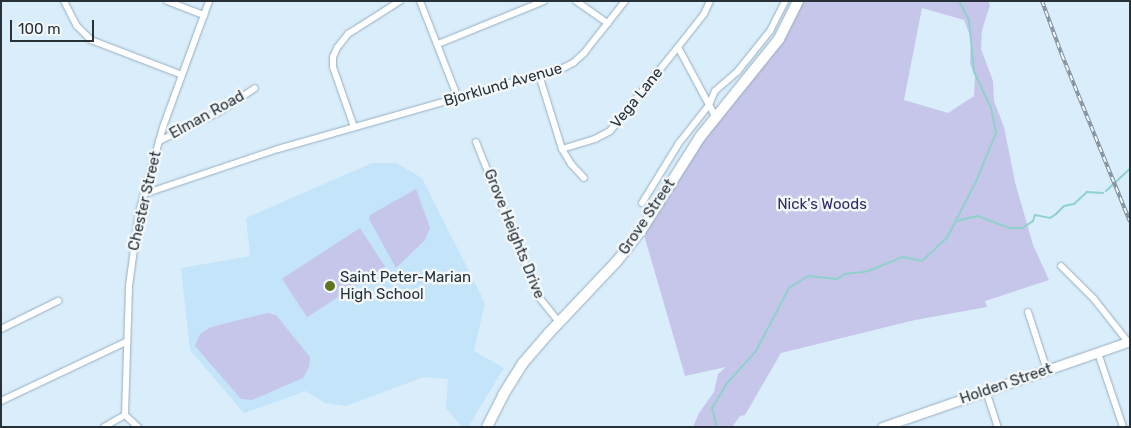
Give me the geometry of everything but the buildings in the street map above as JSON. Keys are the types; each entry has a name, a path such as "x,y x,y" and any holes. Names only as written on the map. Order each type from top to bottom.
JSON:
{"main road":[{"name":"Grove Street","path":"487,427 516,373 559,322 617,262 640,232 686,157 715,116 779,39 798,1"},
{"name":"Holden Street","path":"882,427 1129,342"}],"street":[{"path":"64,1 77,26 91,40 182,74"},
{"path":"167,1 204,15"},
{"name":"Chester Street","path":"125,415 126,342 131,261 144,194 159,141 209,1"},
{"path":"354,127 334,67 333,57 336,48 348,34 400,1"},
{"path":"420,1 458,98"},
{"path":"438,44 544,1"},
{"path":"576,1 608,23"},
{"name":"Bjorklund Avenue","path":"144,194 278,149 573,64 625,1"},
{"name":"Vega Lane","path":"562,150 596,139 610,131 704,14 710,1"},
{"path":"642,203 679,143 709,105 715,91 737,72 770,31 785,1"},
{"path":"678,47 715,116"},
{"path":"540,75 562,150 571,164 584,178"},
{"name":"Elman Road","path":"159,141 219,112 255,88"},
{"name":"Grove Heights Drive","path":"476,142 538,296 559,322"},
{"path":"1061,266 1094,299 1129,342"},
{"path":"1,329 58,300"},
{"path":"1028,312 1047,370"},
{"path":"1,401 126,342"},
{"path":"1098,353 1123,427"},
{"path":"986,391 998,427"},
{"path":"104,427 125,415 138,427"}],"shaded area":[{"name":"Saint Peter-Marian High School","path":"372,163 396,163 422,178 485,303 474,351 504,368 468,427 462,427 446,408 448,379 424,377 346,406 325,403 306,391 244,413 190,350 181,268 250,256 246,218"}],"green space":[{"name":"Nick's Woods","path":"803,1 988,1 990,5 982,30 981,49 993,81 994,101 1004,127 1015,182 1033,245 1049,280 985,301 987,307 915,320 781,353 745,415 740,416 732,427 693,427 699,413 714,392 718,374 726,367 685,376 644,235 703,140 782,42","holes":["922,8 964,20 971,38 970,64 975,76 974,96 948,113 904,100"]},
{"path":"416,189 430,228 425,240 396,268 369,219 370,215"},
{"path":"360,228 385,267 307,317 282,279"},
{"path":"267,313 276,315 310,357 309,367 303,378 252,400 241,399 195,346 200,334 211,327"}],"waterway":[{"path":"717,427 712,408 727,383 756,351 789,288 808,276 837,279 845,274 868,271 902,257 922,261 947,238 977,179 996,133 991,108 974,72 969,20 959,1"},
{"path":"1106,191 1130,169"},
{"path":"956,221 978,216 1010,228 1022,228 1033,221 1035,215 1050,218 1064,206 1074,204 1087,192 1103,193"}],"railway":[{"path":"1042,1 1130,222"}],"place":[{"name":"Saint Peter-Marian High School","path":"330,286"}]}
